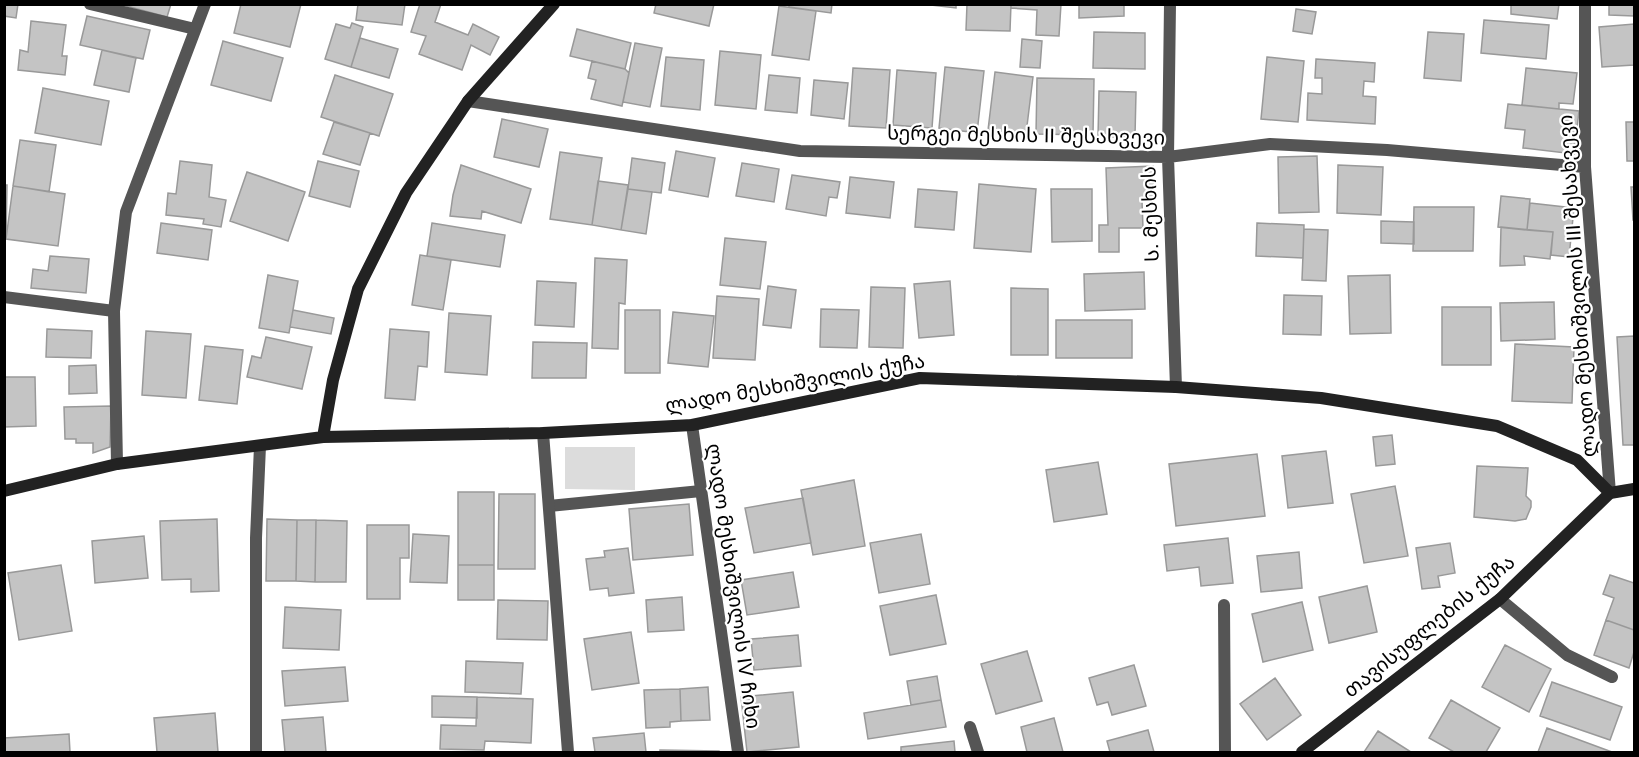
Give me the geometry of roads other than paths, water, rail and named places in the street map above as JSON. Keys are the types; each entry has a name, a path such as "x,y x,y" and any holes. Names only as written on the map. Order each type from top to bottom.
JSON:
{"street":[{"path":"90,4 195,29"},
{"path":"117,464 114,311 126,212 204,4"},
{"path":"323,437 333,380 358,289 406,193 468,100 554,4"},
{"name":"Ს. Მესხის","path":"1170,4 1168,157 1176,387"},
{"name":"ლადო მესხიშვილის III შესახვევი","path":"1585,4 1585,167 1610,493"},
{"name":"სერგეი მესხის II შესახვევი","path":"468,100 800,151 1168,157 1270,144 1387,150 1585,167"},
{"path":"4,297 114,311"},
{"name":"ლადო მესხიშვილის ქუჩა","path":"4,491 117,464 323,437 543,433 692,425 920,378 1176,387 1321,398 1497,426 1577,460 1610,493"},
{"name":"ლადო მესხიშვილის IV ჩიხი","path":"692,425 738,753"},
{"path":"543,433 568,753"},
{"path":"256,753 256,538 260,446"},
{"path":"1610,493 1635,489"},
{"path":"549,506 701,491"},
{"name":"თავისუფლების ქუჩა","path":"1302,753 1500,599 1610,493"},
{"path":"1500,599 1567,655 1612,677"},
{"path":"1224,605 1225,753"},
{"path":"970,726 978,753"}]}
